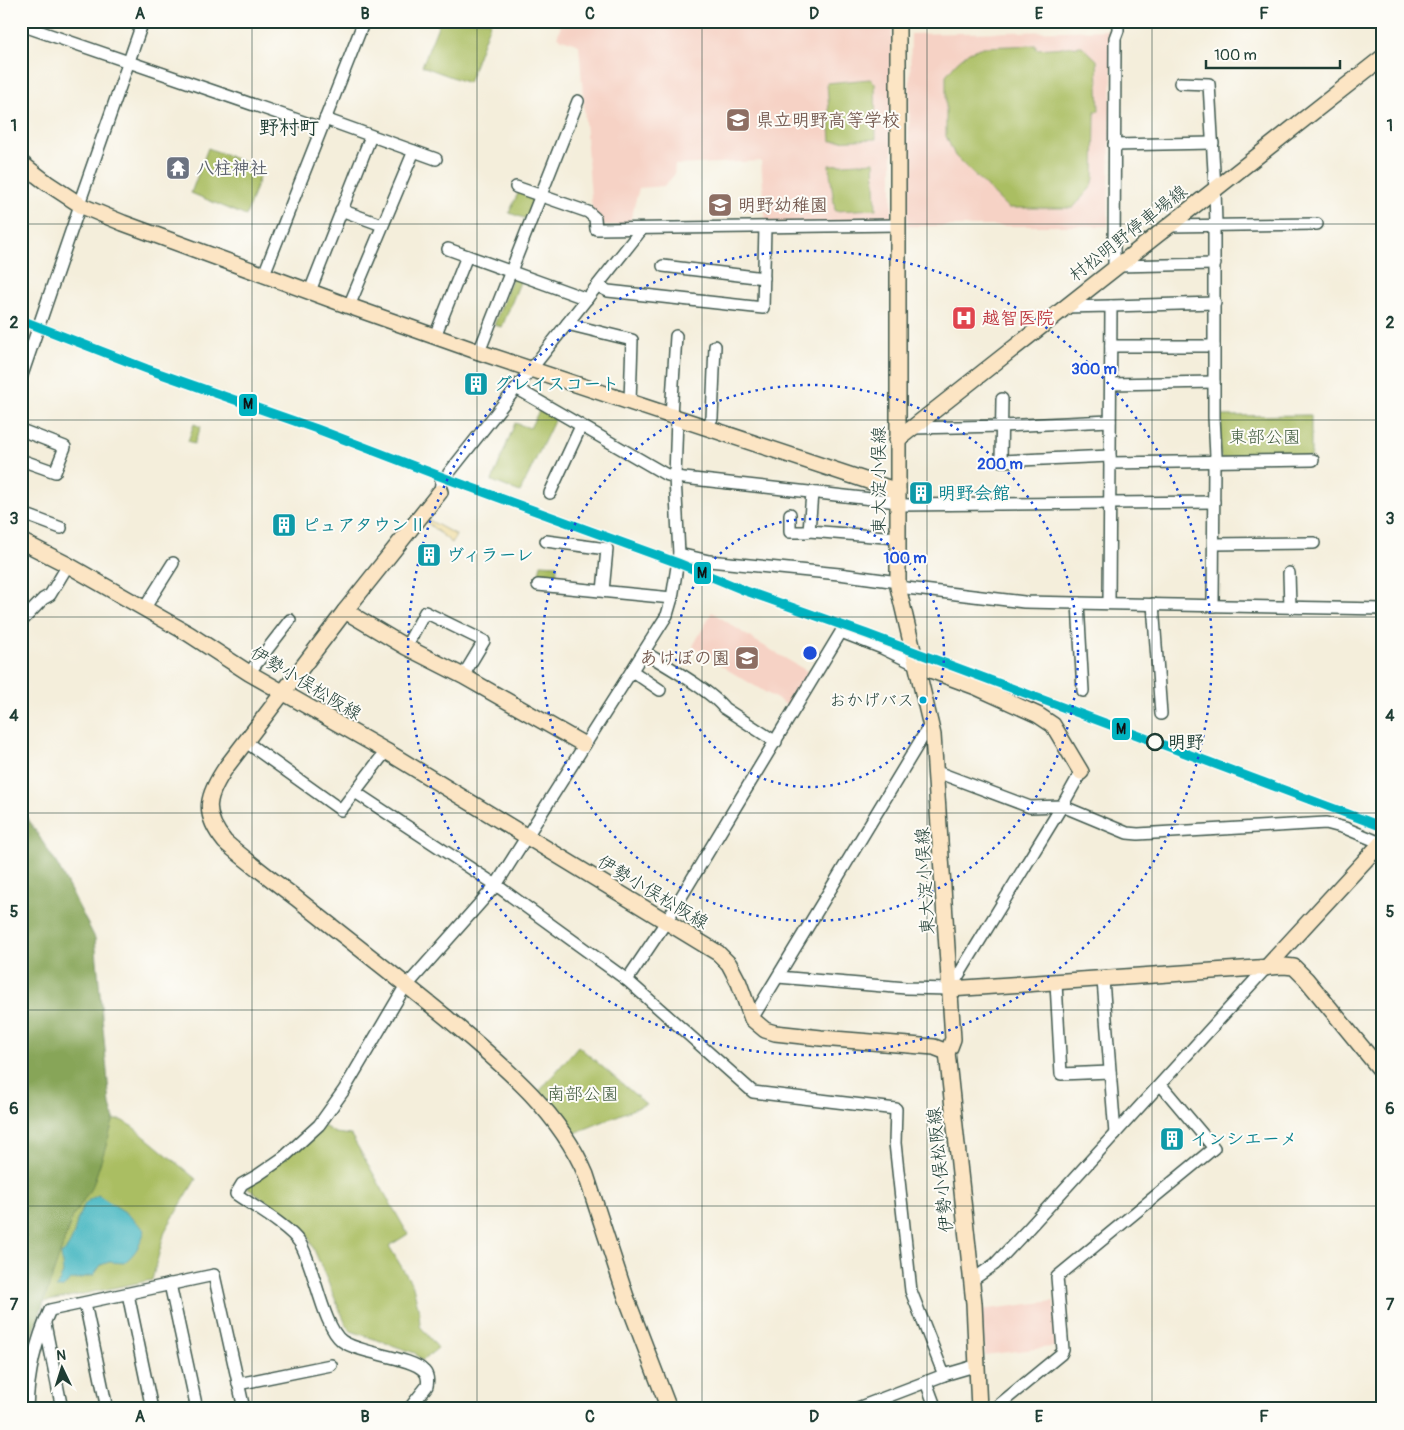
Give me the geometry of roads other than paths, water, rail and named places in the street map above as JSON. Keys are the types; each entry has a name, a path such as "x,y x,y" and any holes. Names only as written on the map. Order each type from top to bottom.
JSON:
{"main road":[{"name":"東大淀小俣線","path":"898,21 898,585 931,724 937,772 953,1038 947,1052"},
{"name":"村松明野停車場線","path":"897,440 1383,57"},
{"path":"21,163 81,205 131,226 479,352 674,416 898,499"},
{"path":"440,492 345,611 217,781 210,798 209,813 219,835 234,850 407,985 464,1033 510,1074 544,1108 568,1139 586,1175 626,1297 669,1409"},
{"name":"伊勢小俣松阪線","path":"21,540 68,565 386,751 718,953 729,964 739,983 752,1019"},
{"path":"345,611 406,647 463,676 583,744"},
{"path":"917,665 976,687 1038,714 1053,725 1080,772"},
{"path":"1266,968 1382,842"},
{"path":"950,990 1284,966 1294,967 1383,1073"},
{"path":"752,1019 759,1026 775,1033 934,1047 947,1052"},
{"name":"伊勢小俣松阪線","path":"947,1052 971,1281 978,1365 979,1409"}],"street":[{"path":"21,378 144,21"},
{"path":"264,274 364,21"},
{"path":"1118,21 1118,30 1115,38 1115,267 1215,264"},
{"path":"21,25 129,62 323,123 371,136 436,159"},
{"path":"1180,83 1209,84 1216,189 1214,346 1216,456 1214,461 1213,606"},
{"path":"479,352 578,101"},
{"path":"310,291 371,136"},
{"path":"1114,145 1213,143"},
{"path":"349,306 414,151"},
{"path":"516,187 588,212 595,218 596,229 898,226"},
{"path":"341,210 382,225"},
{"path":"1168,226 1317,224"},
{"path":"598,286 608,291 763,308 765,227"},
{"path":"440,492 441,483 642,230"},
{"path":"448,249 587,299"},
{"path":"435,336 467,256"},
{"path":"663,266 764,278"},
{"path":"1064,307 1215,303"},
{"path":"1109,603 1111,306"},
{"path":"567,324 632,340 630,402"},
{"path":"409,1409 428,1386 427,1376 424,1371 411,1364 355,1347 342,1340 331,1326 300,1244 287,1230 236,1194 242,1184 284,1157 319,1125 344,1090 407,985 496,885 525,836 632,671 669,610 679,554 674,416 676,336"},
{"path":"707,428 712,418 715,346"},
{"path":"1111,346 1214,346"},
{"path":"1111,384 1214,382"},
{"path":"516,388 665,474 675,477 812,493 898,499 1214,502"},
{"path":"1002,399 1001,461 1110,459 1313,460"},
{"path":"913,428 1110,421"},
{"path":"550,493 581,426"},
{"path":"21,430 65,447 55,472 21,460"},
{"path":"809,531 812,493"},
{"path":"21,513 61,528"},
{"path":"790,514 790,532 809,531 898,538"},
{"path":"546,541 607,549 603,591"},
{"path":"1214,544 1314,543"},
{"path":"679,554 709,561 839,574 898,585 1024,602 1383,609"},
{"path":"144,609 173,563"},
{"path":"22,620 43,599 50,595 68,565"},
{"path":"1290,573 1290,607"},
{"path":"538,585 672,598"},
{"path":"1078,603 1083,691"},
{"path":"1153,604 1161,714"},
{"path":"406,647 425,612 484,641 463,676"},
{"path":"249,672 290,620"},
{"path":"627,980 666,922 841,632 882,648 917,665"},
{"path":"644,652 692,682 724,708 776,742"},
{"path":"632,671 660,690"},
{"path":"752,1019 931,724"},
{"path":"246,742 341,810 386,751"},
{"path":"937,772 1030,807 1062,806 1132,833 1326,823 1382,842"},
{"path":"778,977 950,990 1062,806 1080,772"},
{"path":"355,792 496,885 627,980 753,1092 896,1108 895,1143 911,1291 944,1375"},
{"path":"971,1281 994,1264 1161,1085 1266,968"},
{"path":"1103,980 1114,1134"},
{"path":"1056,983 1061,1074 1110,1072"},
{"path":"994,1409 1061,1354 1057,1277 1214,1148 1161,1085"},
{"path":"27,1409 32,1359 50,1310 214,1274 244,1409"},
{"path":"170,1284 197,1409"},
{"path":"128,1294 152,1409"},
{"path":"85,1303 107,1409"},
{"path":"44,1322 62,1409"},
{"path":"238,1384 331,1365"},
{"path":"855,1409 944,1375 978,1365"},
{"path":"926,1382 936,1409"}],"water":[{"path":"98,1195 125,1212 145,1230 140,1244 124,1263 109,1262 101,1265 94,1275 71,1280 62,1288 56,1288 63,1273 61,1254 70,1243 83,1207 89,1200"}],"place":[{"name":"県立明野高等学校","path":"738,120"},
{"name":"八柱神社","path":"178,168"},
{"name":"明野幼稚園","path":"720,205"},
{"name":"越智医院","path":"964,318"},
{"name":"グレイスコート","path":"476,384"},
{"name":"明野会館","path":"921,493"},
{"name":"ピュアタウンⅡ","path":"284,525"},
{"name":"ヴィラーレ","path":"429,555"},
{"name":"あけぼの園","path":"747,658"},
{"name":"おかげバス","path":"923,700"},
{"name":"明野","path":"1155,742"},
{"name":"インシエーメ","path":"1172,1139"}],"district":[{"name":"野村町","path":"289,127"}],"park label":[{"name":"東部公園","path":"1265,437"},
{"name":"南部公園","path":"583,1094"}]}
